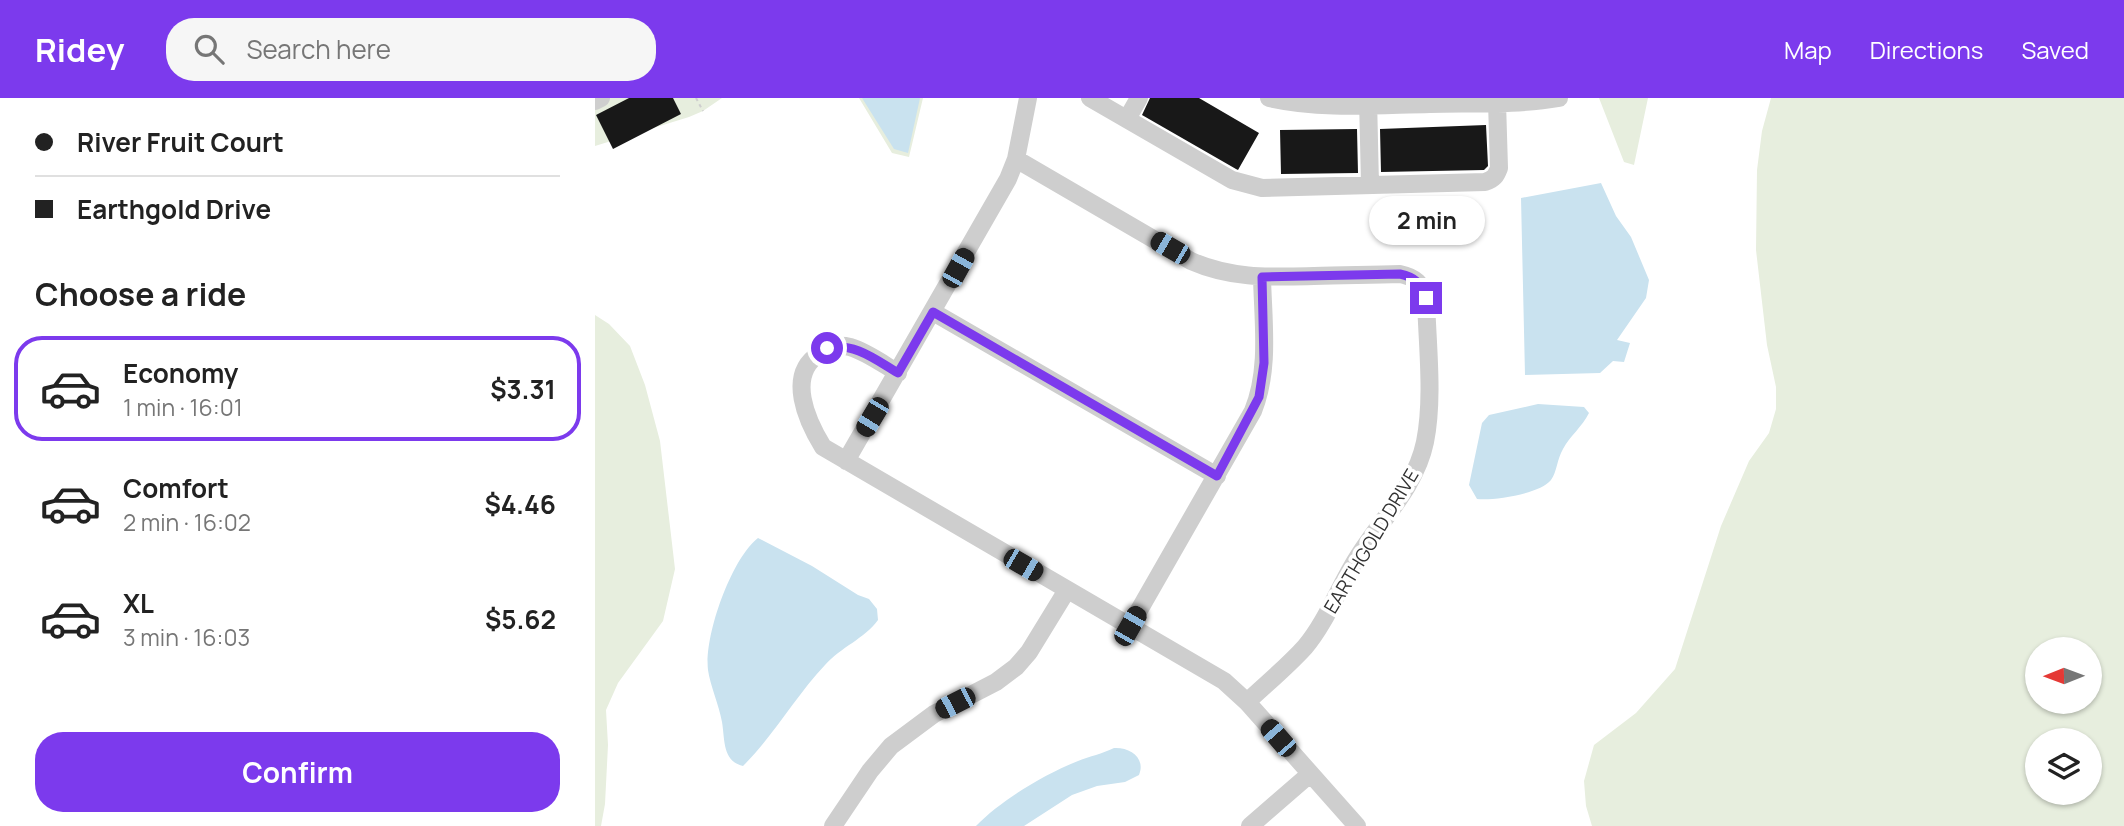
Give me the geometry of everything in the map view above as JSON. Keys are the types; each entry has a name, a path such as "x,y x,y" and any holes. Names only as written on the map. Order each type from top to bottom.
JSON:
{"street":[{"path":"595,101 601,98"},
{"path":"1090,98 1243,185 1262,188 1492,180 1499,168 1491,101"},
{"path":"1127,119 1139,98"},
{"path":"1269,98 1292,103 1333,106 1368,101 1559,98"},
{"path":"1368,101 1370,184"},
{"path":"846,461 1008,179 1016,159 1025,102"},
{"name":"EARTHGOLD DRIVE","path":"1016,159 1191,261 1226,273 1262,277 1400,274 1410,276 1423,289 1426,298 1429,420 1425,445 1416,469 1403,494 1354,563 1315,634 1303,649 1247,702"},
{"path":"1130,626 1217,476 1259,397 1264,363 1262,277"},
{"path":"933,312 1217,476"},
{"path":"898,373 864,353 839,346 821,352 805,367 801,388 814,432 823,447 1224,681 1247,702 1357,826"},
{"path":"833,826 870,771 891,746 934,714 996,682 1016,667 1029,652 1067,590"},
{"path":"1250,826 1310,774"}],"path":[{"path":"696,98 703,111"}],"green space":[{"path":"595,98 722,98 689,117 595,146"},
{"path":"859,98 923,98 909,157 892,153"},
{"path":"1599,98 1648,98 1634,165 1624,162"},
{"path":"1771,98 2124,98 2124,826 1592,826 1586,806 1584,781 1594,745 1636,713 1675,669 1721,526 1749,461 1769,433 1776,409 1776,387 1767,345 1756,250 1757,170 1762,131"},
{"path":"595,315 609,324 630,346 645,385 660,441 675,569 663,621 618,683 606,710 608,745 601,826 595,826"}],"water":[{"path":"862,98 920,98 908,153 894,149"},
{"path":"1601,183 1616,216 1631,237 1649,280 1646,298 1617,340 1630,343 1624,362 1613,361 1600,373 1525,375 1521,198"},
{"path":"1538,404 1584,407 1589,413 1563,449 1551,480 1527,493 1505,498 1477,499 1469,485 1482,423 1489,415"},
{"path":"758,538 869,599 877,609 878,620 866,633 825,665 743,766 731,759 726,748 721,716 709,676 708,655 715,619 729,580 748,548"},
{"path":"1114,748 1126,749 1135,755 1140,763 1139,775 1125,782 1097,786 1072,795 1024,826 976,826 1011,797 1038,780 1065,766"}],"building":[{"path":"629,98 673,98 681,114 613,149 596,115"},
{"path":"1150,98 1199,98 1259,133 1238,170 1142,115"},
{"path":"1486,125 1488,166 1484,170 1381,172 1380,129"},
{"path":"1357,129 1358,173 1281,174 1280,130"}],"route":[{"path":"827,348 849,347 898,373 933,312 1217,476 1259,397 1264,363 1262,277 1400,274 1417,281 1426,298"}]}
